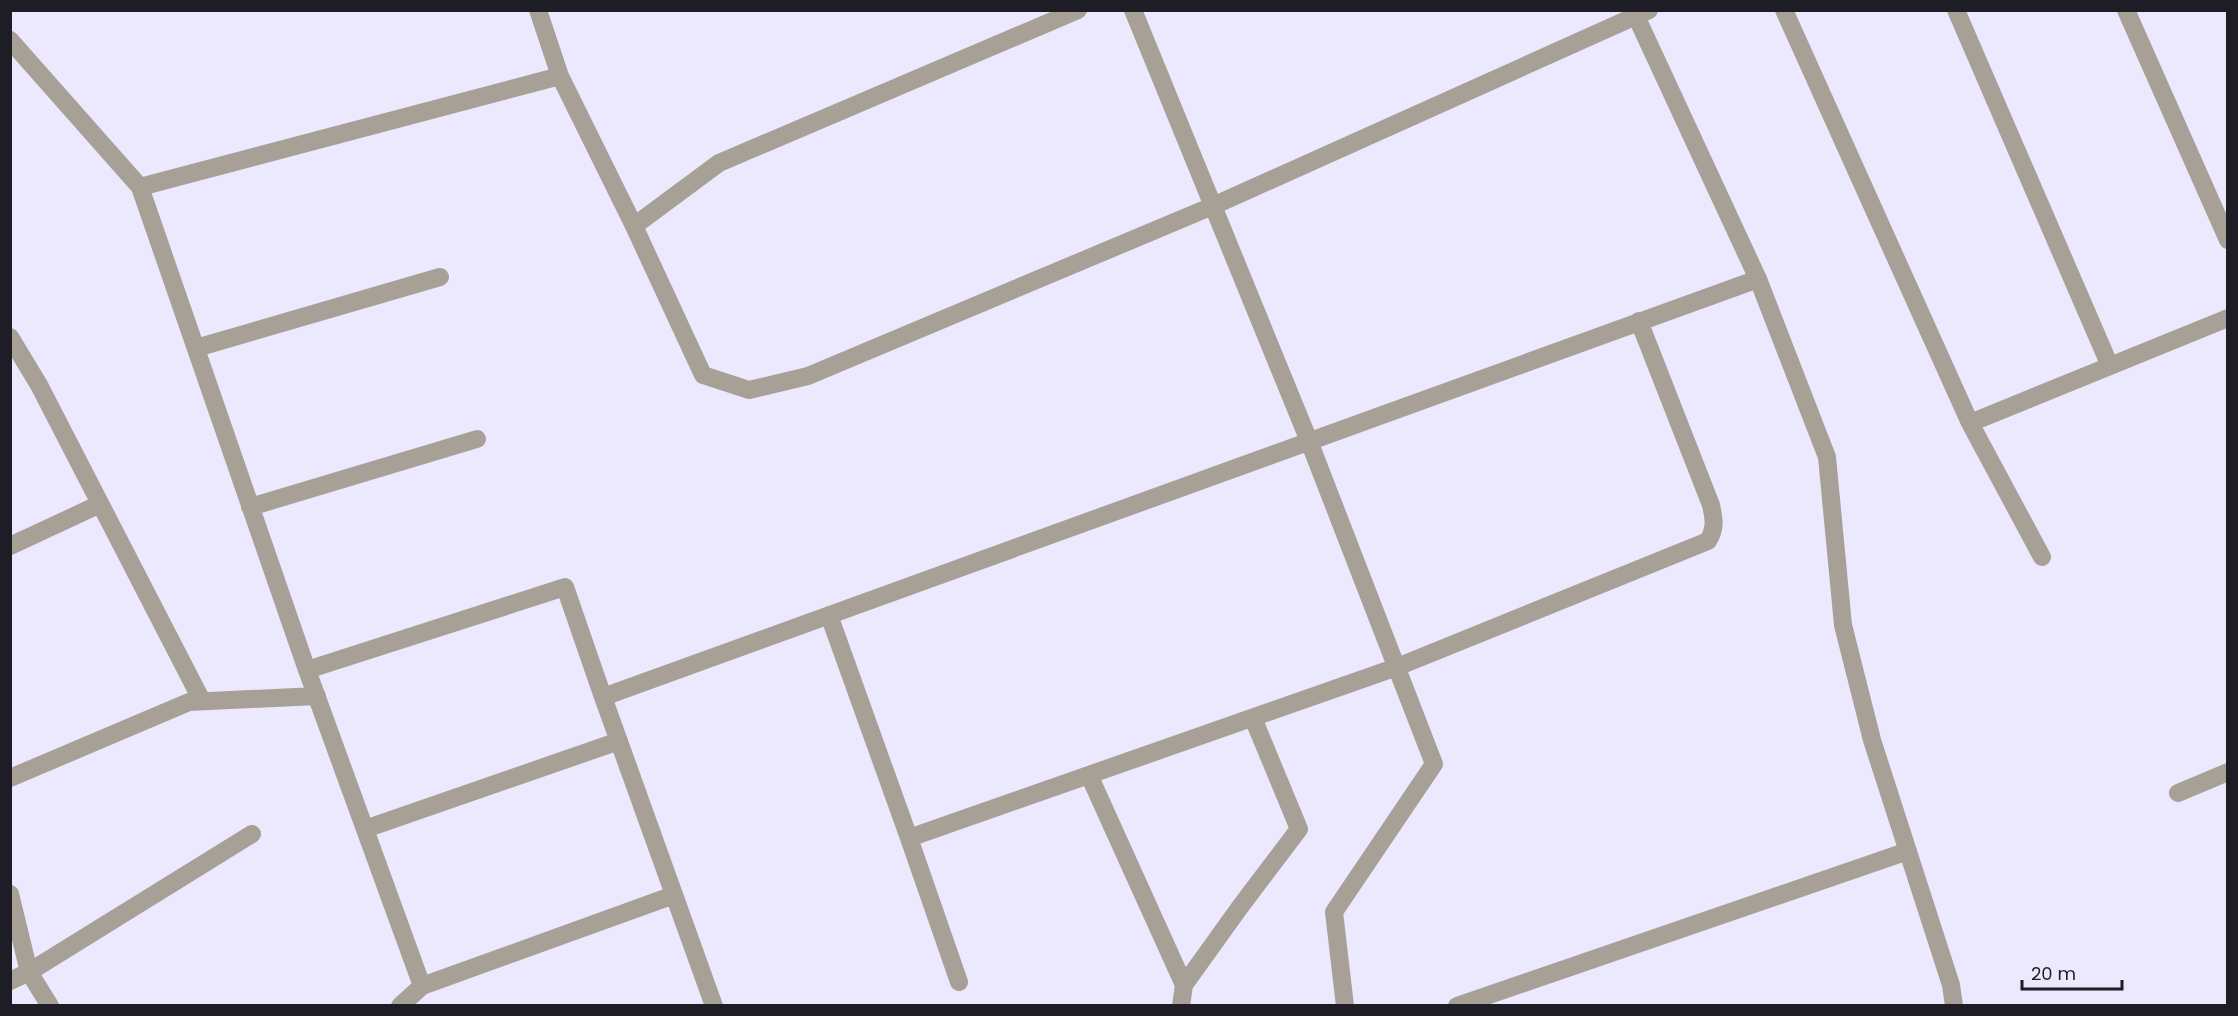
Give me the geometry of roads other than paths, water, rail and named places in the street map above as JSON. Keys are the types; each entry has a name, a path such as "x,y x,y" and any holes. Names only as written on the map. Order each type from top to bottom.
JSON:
{"street":[{"path":"538,10 560,76 634,226 703,375 748,390 808,376 1215,205 1643,13 1758,279 1827,457 1843,625 1872,740 1951,985 1954,1005"},
{"path":"634,226 719,163 1078,10"},
{"path":"1133,10 1310,441 1434,764 1334,912 1345,1005"},
{"path":"1784,10 1970,423 2042,557"},
{"path":"1956,10 2110,366"},
{"path":"2126,10 2228,240"},
{"path":"10,40 140,187 307,670 422,986"},
{"path":"140,187 560,76"},
{"path":"196,348 440,277"},
{"path":"603,697 1758,279"},
{"path":"1970,423 2228,318"},
{"path":"909,838 1397,667 1708,541 1713,532 1714,522 1711,505 1639,321"},
{"path":"12,344 39,386 202,701"},
{"path":"250,507 477,439"},
{"path":"10,546 100,504"},
{"path":"307,670 565,587 714,1005"},
{"path":"829,615 959,982"},
{"path":"10,778 189,702 317,696"},
{"path":"1181,1005 1184,985 1299,829 1253,718"},
{"path":"365,829 619,741"},
{"path":"2178,793 2228,772"},
{"path":"1089,775 1184,985"},
{"path":"10,981 252,834"},
{"path":"1457,1005 1908,851"},
{"path":"10,894 28,972 50,1005"},
{"path":"400,1005 422,986 674,895"}]}
